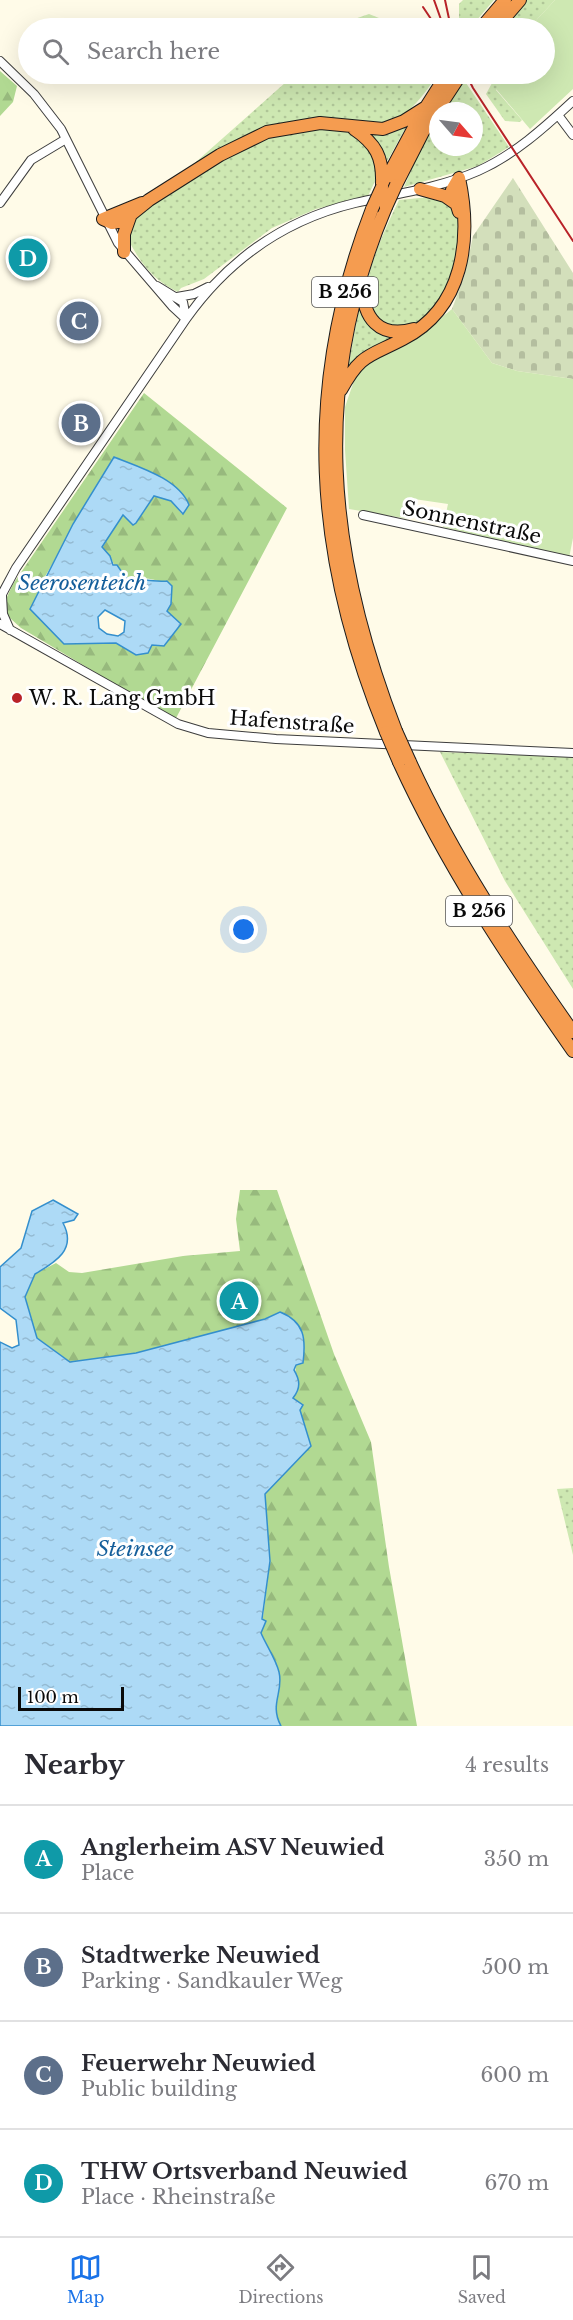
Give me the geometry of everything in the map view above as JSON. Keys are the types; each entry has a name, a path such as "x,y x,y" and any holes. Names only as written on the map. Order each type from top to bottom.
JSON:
{"highway":[{"path":"490,18 505,0"},
{"path":"504,18 520,0"},
{"name":"B 256","path":"391,731 369,657 344,556 336,476 339,395 350,319 363,267 386,207 444,84"},
{"name":"B 256","path":"451,84 426,106 382,187 350,273 336,335 326,423 325,479 334,559 343,606 360,667 391,731 425,818 457,875 526,985 573,1051"},
{"path":"103,219 116,223 130,217 149,200 234,146 267,132 308,124 353,128 390,127 426,106"},
{"path":"353,128 378,150 382,164 382,187"},
{"path":"459,178 453,186 455,203 463,221"},
{"path":"339,395 351,372 363,358 403,340 418,328 439,310 458,278 464,250 459,178"},
{"path":"420,189 445,196 455,203"},
{"path":"103,219 149,200"},
{"path":"124,252 124,234 130,217"},
{"path":"363,267 363,300 372,321 382,328 396,332 418,328"},
{"name":"B 256","path":"404,762 489,906 573,1032"}],"street":[{"path":"0,61 18,78"},
{"path":"24,84 34,94 66,139 103,219 124,252 186,319"},
{"path":"10,630 3,614 1,594 16,568 186,319 213,284 246,254 299,221 336,208 459,178 483,168 509,154 573,101"},
{"path":"558,115 573,135"},
{"path":"0,203 31,160 66,139"},
{"path":"153,284 177,297 186,308 186,319"},
{"path":"177,297 194,294 213,284"},
{"name":"Sonnenstraße","path":"363,515 573,561"},
{"name":"Hafenstraße","path":"0,624 178,724 208,733 276,739 573,753"}],"green space":[{"path":"463,0 494,0 479,18 459,18 459,4"},
{"path":"526,0 555,0 538,18 510,18"},
{"path":"555,0 573,0 573,89 530,129 496,89 501,84 555,84 555,18 538,18"},
{"path":"369,14 379,18 357,18"},
{"path":"0,71 17,86 13,102 0,116"},
{"path":"284,84 431,84 416,103 388,124 260,130 188,169"},
{"path":"461,84 467,84 479,102 448,102"},
{"path":"492,84 502,84 496,90 522,120 520,122 505,121 486,94"},
{"path":"483,108 509,147 478,166 404,187 429,134 429,156 483,156"},
{"path":"410,120 385,165 366,131"},
{"path":"311,128 347,132 369,145 378,175 368,196 316,209 272,228 204,279 181,288 178,292 155,277 128,239 133,217 203,170 267,136"},
{"path":"513,178 573,273 573,379 517,371 492,363 452,309 465,274 473,236"},
{"path":"430,197 445,199 458,218 459,247 450,281 433,310 422,320 407,327 383,324 369,308 366,295 376,253 399,200"},
{"path":"360,303 365,315 404,334 347,373"},
{"path":"452,309 492,363 517,371 573,379 573,538 569,558 443,527 448,504 414,499 409,519 349,509 345,407 357,372 380,354 416,338"},
{"path":"144,393 287,508 175,720 21,628 1,610 13,584","holes":["114,458 189,505 182,514 171,501 154,496 136,523 123,515 102,547 122,574 162,583 168,605 152,645 136,655 116,643 64,644 43,580"]},
{"path":"440,752 573,757 573,989 505,881"},
{"path":"240,1190 277,1190 334,1354 371,1442 389,1567 417,1726 281,1726 275,1715 280,1683 278,1670 261,1633 270,1561 265,1494 311,1446 300,1410 293,1398 296,1365 280,1312 265,1319 136,1353 70,1362 37,1338 25,1297 35,1274 56,1263 69,1272 82,1273 183,1256 240,1251 236,1219"},
{"path":"573,1488 573,1555 557,1489"}],"water":[{"name":"Seerosenteich","path":"114,457 157,475 177,488 184,496 189,505 183,514 171,501 154,496 133,525 123,515 102,547 110,556 113,565 117,565 126,578 167,581 172,586 171,604 167,611 181,624 164,646 152,645 148,653 136,655 116,643 64,644 30,609 73,524","holes":["105,610 125,621 124,632 118,636 107,634 99,628 98,617"]},
{"name":"Steinsee","path":"53,1200 78,1214 74,1220 63,1223 67,1232 67,1240 62,1254 35,1274 25,1297 37,1338 70,1362 136,1353 265,1319 280,1312 295,1321 302,1332 303,1363 296,1365 294,1370 299,1384 293,1398 303,1405 300,1410 311,1446 265,1494 270,1561 262,1619 266,1621 261,1633 279,1672 280,1686 276,1711 281,1726 0,1726 0,1342 12,1348 19,1345 16,1320 0,1308 0,1267 21,1248 32,1211"}],"railway":[{"path":"434,0 440,18"},
{"path":"445,0 449,18"},
{"path":"423,7 430,18"},
{"path":"471,84 573,241"}],"place":[{"name":"THW Ortsverband Neuwied","path":"28,258"},
{"name":"Feuerwehr Neuwied","path":"79,321"},
{"name":"Stadtwerke Neuwied","path":"81,423"},
{"name":"W. R. Lang GmbH","path":"17,698"},
{"name":"Anglerheim ASV Neuwied","path":"239,1301"}]}
